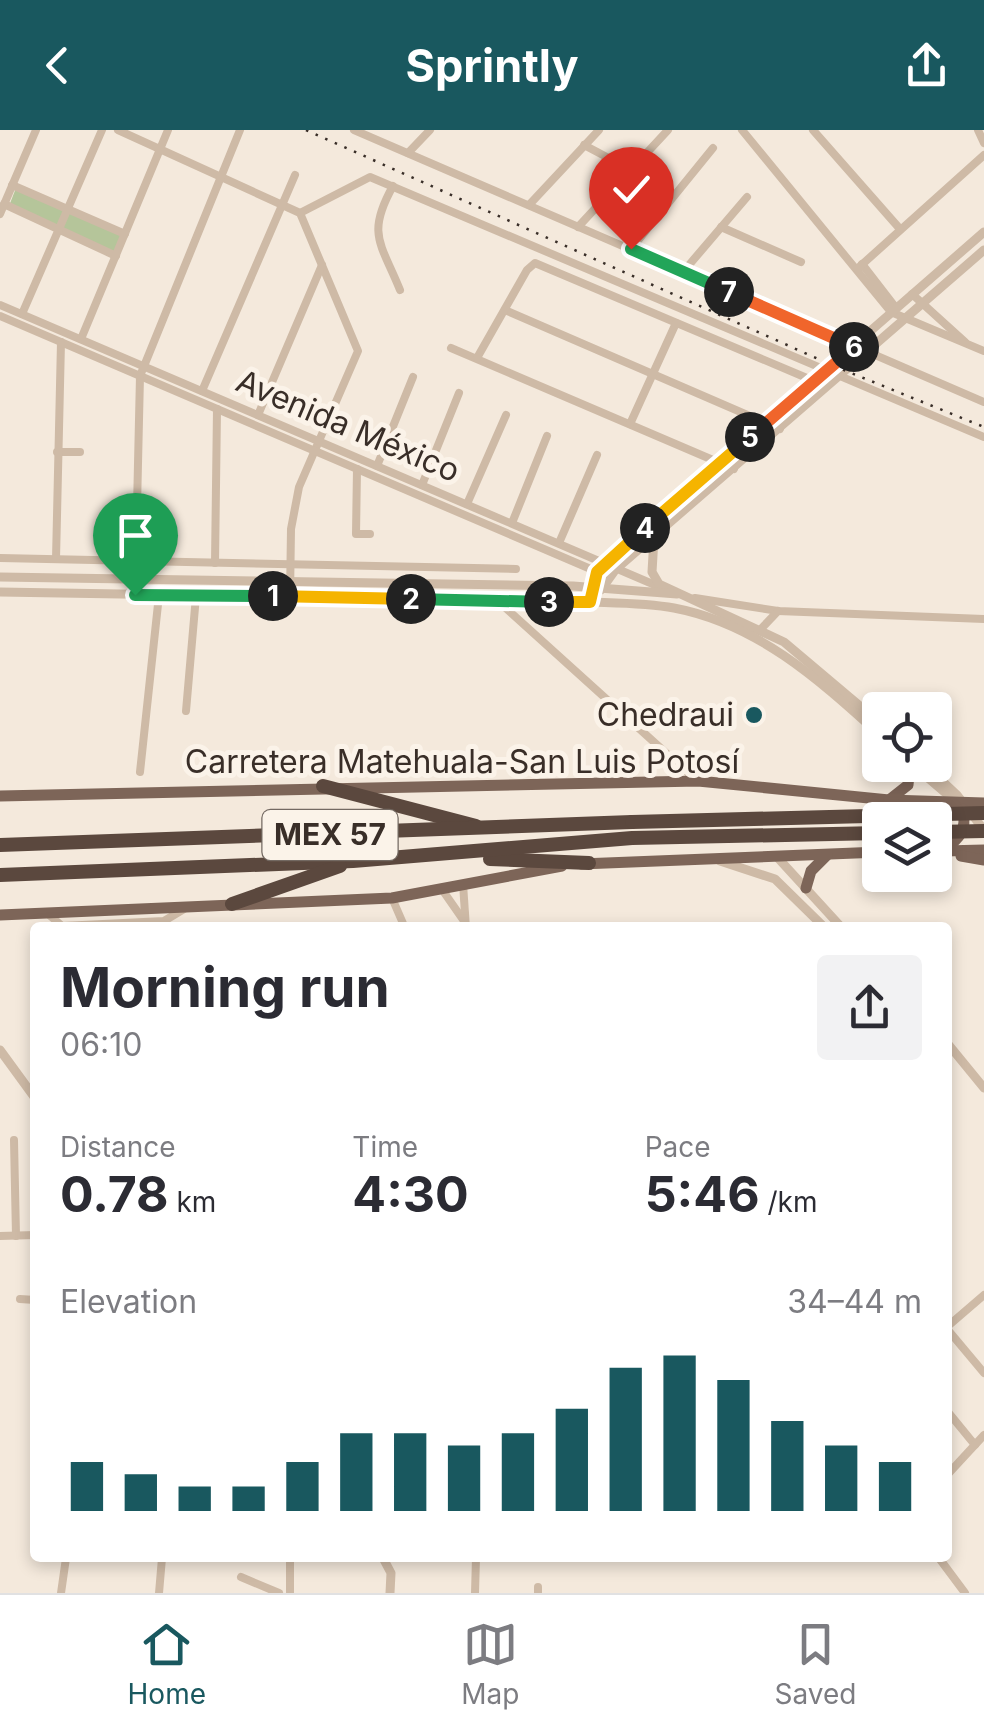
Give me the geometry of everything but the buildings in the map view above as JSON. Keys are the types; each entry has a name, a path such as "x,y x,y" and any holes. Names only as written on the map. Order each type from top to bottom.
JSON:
{"highway":[{"path":"322,786 491,830"},
{"path":"952,829 982,823"},
{"name":"MEX 57","path":"0,875 353,862 632,830 982,823"},
{"name":"MEX 57","path":"0,844 491,830 862,833"},
{"path":"404,858 569,859 589,863"},
{"path":"232,904 353,862"}],"main road":[{"name":"Carretera Matehuala-San Luis Potosí","path":"0,796 322,786 698,781 910,802"},
{"path":"888,800 908,782"},
{"name":"Carretera Matehuala-San Luis Potosí","path":"952,804 984,803"},
{"path":"982,823 984,803"},
{"path":"952,843 965,828 962,804"},
{"path":"952,851 984,850"},
{"path":"0,915 392,898 589,863 778,858 862,851"},
{"path":"806,888 811,871 830,852"},
{"path":"952,854 984,860"}],"street":[{"path":"36,130 2,209 116,256"},
{"path":"22,314 102,130"},
{"path":"118,130 284,202 300,213 358,351 313,450 294,507 290,596"},
{"path":"81,339 168,130"},
{"path":"135,595 140,376 240,130"},
{"path":"354,130 984,402"},
{"path":"408,153 430,130"},
{"path":"529,205 599,130"},
{"path":"578,226 668,130"},
{"path":"742,130 894,310 936,334 984,351"},
{"path":"813,130 900,230"},
{"path":"978,130 984,143"},
{"path":"584,145 650,180"},
{"path":"631,249 713,148"},
{"path":"859,266 984,155"},
{"path":"202,391 295,175"},
{"path":"300,213 370,177 984,437"},
{"path":"12,185 125,234"},
{"path":"392,186 378,213 376,230 400,290"},
{"path":"683,272 746,197"},
{"path":"721,227 801,262"},
{"path":"594,602 603,570 984,232"},
{"path":"603,570 616,568 654,537 984,250"},
{"path":"477,358 526,270 535,264 816,382"},
{"path":"258,415 322,265"},
{"path":"912,294 964,342"},
{"name":"Avenida México","path":"0,304 558,543 603,570"},
{"path":"505,310 780,430"},
{"name":"Avenida México","path":"2,318 603,570"},
{"path":"936,334 942,322"},
{"path":"630,424 676,324"},
{"path":"56,559 61,342"},
{"path":"451,348 734,469"},
{"path":"377,466 412,376"},
{"path":"422,484 459,394"},
{"path":"216,563 218,410"},
{"path":"467,504 506,415"},
{"path":"512,523 547,436"},
{"path":"58,452 80,452"},
{"path":"558,543 597,456"},
{"path":"358,469 356,534 370,534"},
{"path":"654,537 650,551 652,572 659,584 676,594"},
{"path":"0,558 516,569"},
{"path":"436,568 438,584"},
{"path":"616,568 760,630 808,659 862,707"},
{"path":"0,577 596,588 676,594 778,612 984,618"},
{"path":"0,592 594,602 673,608 775,648 804,666 862,719"},
{"path":"140,772 158,595"},
{"path":"186,711 196,596"},
{"path":"499,602 698,781"},
{"path":"760,630 778,612"},
{"path":"670,782 676,762"},
{"path":"930,782 962,804"},
{"path":"941,782 982,823"},
{"path":"778,858 837,922"},
{"path":"717,860 775,879 819,922"},
{"path":"463,884 465,922"},
{"path":"441,888 464,922"},
{"path":"392,898 402,922"},
{"path":"952,1049 984,1088"},
{"path":"0,1050 30,1089"},
{"path":"14,1140 16,1236"},
{"path":"0,1169 14,1167"},
{"path":"0,1236 30,1235"},
{"path":"952,1324 984,1296"},
{"path":"20,1299 30,1300"},
{"path":"952,1333 984,1372"},
{"path":"952,1417 975,1445"},
{"path":"952,1470 984,1435"},
{"path":"61,1593 65,1562"},
{"path":"160,1593 162,1562"},
{"path":"290,1562 290,1593"},
{"path":"385,1562 391,1574 390,1593"},
{"path":"475,1593 476,1562"},
{"path":"942,1562 965,1593"},
{"path":"241,1577 279,1593"}],"green space":[{"path":"16,188 122,235 114,252 9,206"}],"railway":[{"path":"306,130 834,366 984,427"}],"place":[{"name":"Chedraui","path":"754,715"}],"route":[{"path":"135,595 590,602 593,579 604,563 854,346 631,249"}]}
